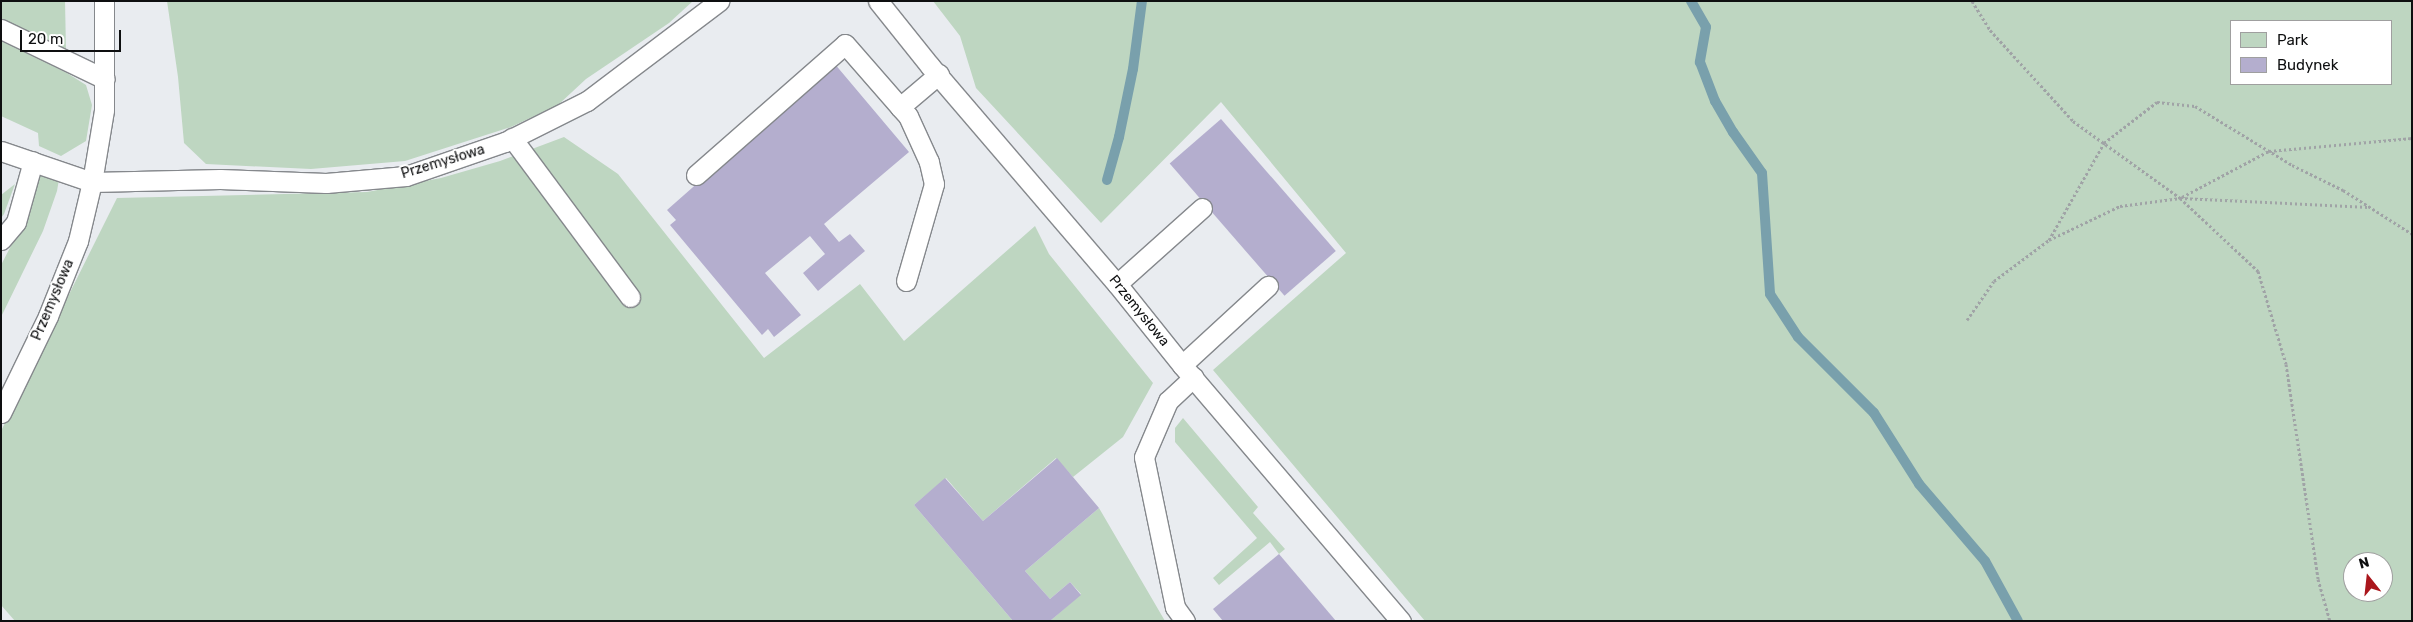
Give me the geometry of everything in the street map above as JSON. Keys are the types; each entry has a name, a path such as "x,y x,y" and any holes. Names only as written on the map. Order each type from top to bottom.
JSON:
{"lane":[{"name":"Przemysłowa","path":"1,412 48,316 78,241 92,182 104,110 104,1"},
{"name":"Przemysłowa","path":"92,182 220,179 326,182 406,176 512,138 587,101 720,1"},
{"name":"Przemysłowa","path":"878,1 1188,371 1401,621"},
{"path":"1,29 105,79"},
{"path":"696,175 845,44 908,116 929,162 934,184 906,281"},
{"path":"900,107 939,74"},
{"path":"512,138 630,297"},
{"path":"1,151 92,182"},
{"path":"1,240 16,222 33,161"},
{"path":"1117,284 1202,208"},
{"path":"1185,621 1174,607 1144,457 1168,401 1188,371 1268,286"}],"path":[{"path":"1972,1 1990,30 2066,114 2104,144 2180,198 2258,271 2286,364 2318,579 2330,621"},
{"path":"2049,240 2104,144 2157,102 2195,106 2268,150 2370,207 2412,234"},
{"path":"2180,198 2268,150 2412,138"},
{"path":"1967,320 1994,280 2049,240 2120,206 2180,198 2370,207"}],"green space":[{"path":"1,1 65,1 66,50 1,19"},
{"path":"167,1 693,1 669,23 586,79 558,105 511,127 405,161 311,169 206,164 184,143 178,77"},
{"path":"933,1 2412,1 2412,621 1425,621 1213,370 1346,253 1221,102 1101,223 976,88 960,36"},
{"path":"1,41 67,73 86,85 92,105 86,141 61,156 39,146 38,133 1,116"},
{"path":"564,137 618,174 764,358 860,284 904,341 1035,226 1049,254 1153,383 1123,437 1073,477 1056,458 983,521 946,478 914,505 1013,621 15,621 1,605 1,431 117,198 367,192 441,178 500,161"},
{"path":"40,172 59,179 57,191 43,231 1,317 1,265 26,217"},
{"path":"15,184 4,214 1,218 1,195"},
{"path":"1183,418 1258,507 1253,513 1285,549 1279,554 1270,542 1219,585 1213,578 1257,538 1175,442 1175,428"},
{"path":"1099,508 1165,621 1050,621 1081,594 1070,582 1050,599 1025,571"}],"building":[{"path":"834,63 909,152 824,224 839,242 850,234 865,251 818,291 803,273 825,254 810,236 765,273 801,315 774,337 768,329 762,335 670,225 676,220 667,210"},
{"path":"1221,119 1336,251 1284,296 1170,164"},
{"path":"1057,458 1099,508 1025,571 1050,599 1070,582 1081,595 1050,621 1013,621 914,505 945,478 983,521"},
{"path":"1279,554 1336,621 1223,621 1213,609"}],"waterway":[{"path":"1107,180 1119,137 1133,69 1142,1"},
{"path":"1691,1 1706,27 1700,62 1715,101 1733,132 1762,173 1770,294 1798,337 1874,413 1919,484 1985,561 2018,621"}]}
